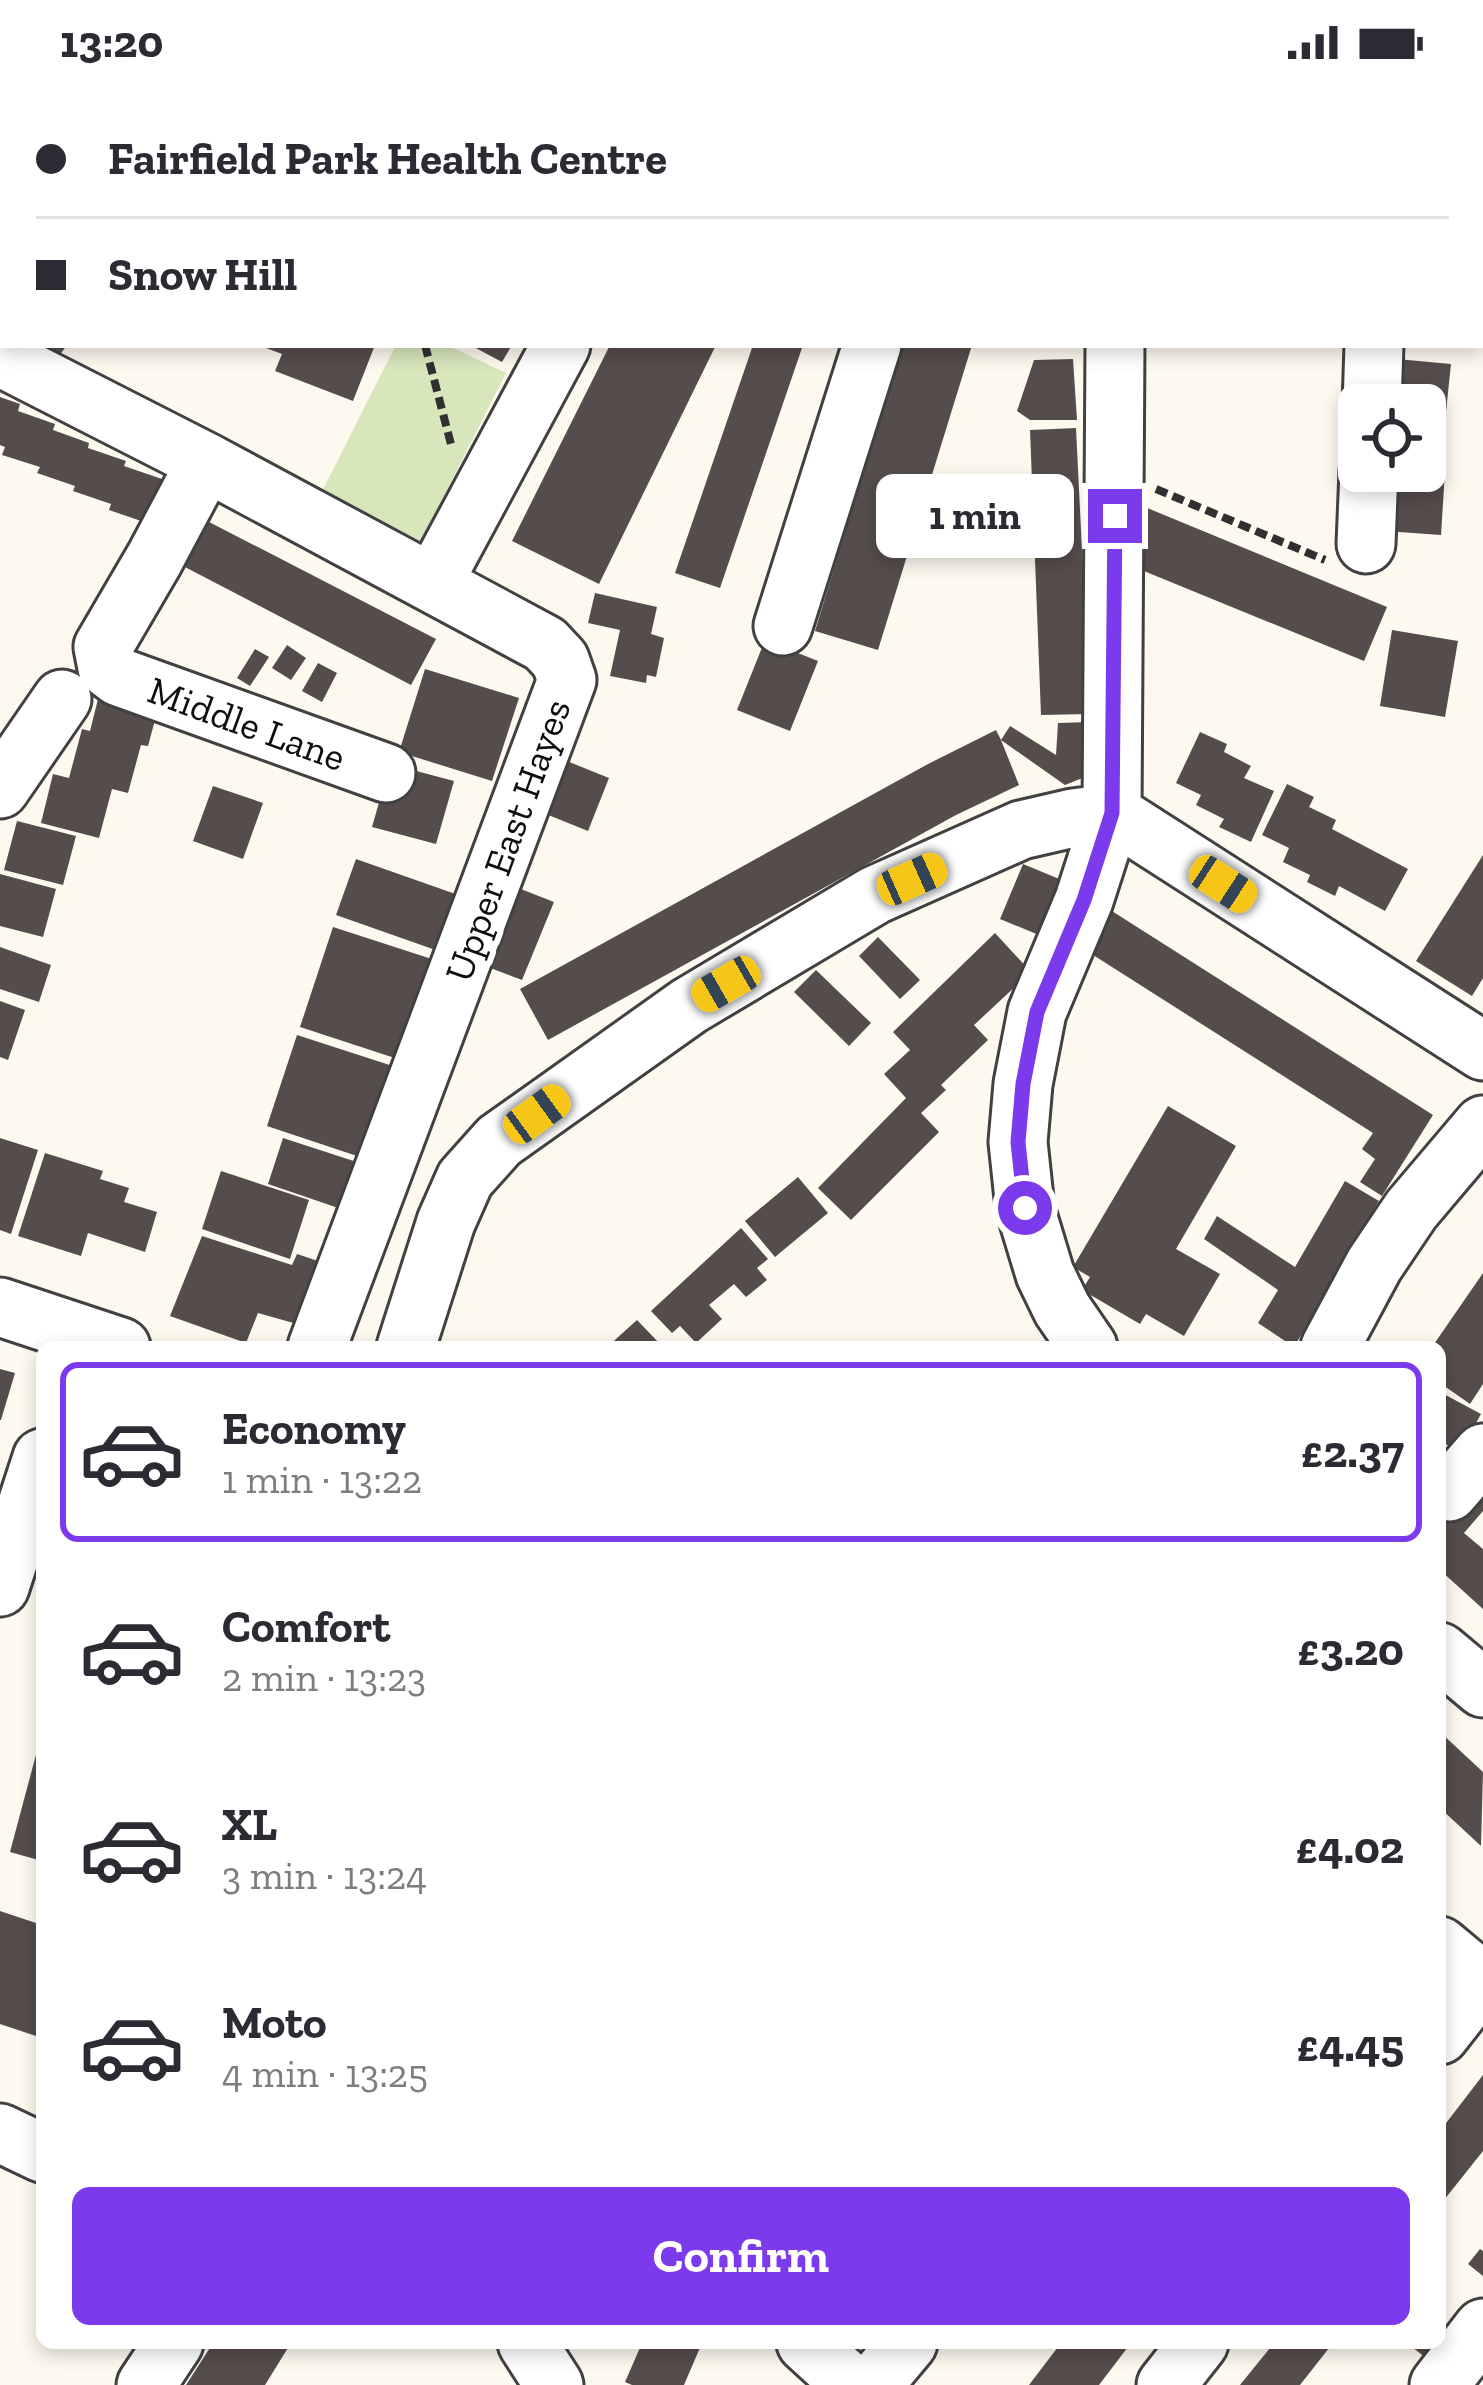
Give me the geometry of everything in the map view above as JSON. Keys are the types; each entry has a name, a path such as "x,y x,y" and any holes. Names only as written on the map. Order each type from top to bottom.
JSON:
{"street":[{"path":"433,584 559,348"},
{"path":"784,626 871,348"},
{"path":"1084,1341 1045,1274 1025,1208 1018,1142 1037,1012 1084,900 1112,813 1115,348"},
{"path":"1373,384 1374,348"},
{"name":"Upper East Hayes","path":"0,357 206,461 544,644 560,660 567,680 319,1341"},
{"name":"Middle Lane","path":"206,461 103,647 104,662 112,674 386,773"},
{"path":"1348,553 1364,492"},
{"path":"0,789 62,699"},
{"path":"408,1341 446,1222 465,1179 499,1141 688,1006 875,895 1021,830 1112,813 1483,1051"},
{"path":"1333,1341 1374,1265 1411,1210 1483,1124"},
{"path":"0,1307 89,1341"},
{"path":"0,1587 36,1476"},
{"path":"1446,1657 1483,1688"},
{"path":"1446,1951 1483,1981 1446,2027"},
{"path":"0,2133 36,2150"},
{"path":"1439,2385 1483,2328"},
{"path":"146,2385 170,2349"},
{"path":"531,2349 554,2385"},
{"path":"813,2349 852,2385"},
{"path":"873,2385 903,2349"},
{"path":"1166,2385 1194,2349"}],"path":[{"path":"426,348 452,447"},
{"path":"1176,496 1348,553"}],"green space":[{"path":"394,348 453,348 506,373 419,545 312,511"}],"building":[{"path":"34,348 65,348 57,359"},
{"path":"266,348 374,348 353,401 275,371 282,354"},
{"path":"476,348 510,348 502,362"},
{"path":"608,348 715,348 599,584 512,541"},
{"path":"752,348 802,348 720,588 675,573"},
{"path":"901,348 971,348 878,650 815,631"},
{"path":"1073,359 1077,420 1030,420 1017,411 1034,360"},
{"path":"1397,359 1451,364 1446,412 1446,384 1394,384"},
{"path":"0,397 20,404 18,411 55,424 53,430 89,443 88,448 162,479 147,523 109,510 111,504 73,491 75,486 37,473 40,467 2,455"},
{"path":"1076,428 1090,714 1041,715 1030,430"},
{"path":"1388,492 1444,492 1441,535 1385,531"},
{"path":"1140,505 1387,607 1364,661 1117,560"},
{"path":"184,509 436,639 411,685 160,554"},
{"path":"595,593 657,607 651,634 664,638 656,677 647,675 646,683 610,676 620,630 588,623"},
{"path":"1392,630 1458,641 1445,717 1380,706"},
{"path":"765,640 818,661 790,731 737,710"},
{"path":"287,645 306,658 291,680 272,668"},
{"path":"255,649 269,657 250,686 237,678"},
{"path":"318,663 337,673 322,702 302,691"},
{"path":"425,669 519,698 492,781 399,752"},
{"path":"102,683 161,698 128,793 112,789 99,838 41,823 53,774 69,778 82,729 90,731"},
{"path":"1090,722 1085,777 1065,785 1001,740 1010,726 1056,755 1058,723"},
{"path":"996,730 1019,785 956,815 548,1040 520,989"},
{"path":"1200,732 1227,744 1224,752 1251,766 1244,778 1274,791 1251,842 1219,827 1224,819 1196,805 1201,795 1176,783"},
{"path":"552,755 609,778 588,831 531,808"},
{"path":"390,764 454,781 436,844 372,827"},
{"path":"1287,784 1314,797 1309,807 1336,820 1332,829 1408,869 1385,911 1339,886 1335,896 1307,882 1310,875 1283,862 1289,848 1262,835"},
{"path":"213,786 263,803 243,859 193,841"},
{"path":"17,821 76,836 63,885 4,870"},
{"path":"1483,855 1483,978 1472,996 1416,961"},
{"path":"356,859 464,897 444,953 336,915"},
{"path":"1023,864 1069,883 1046,938 1000,919"},
{"path":"0,874 56,889 43,937 0,926"},
{"path":"503,882 554,902 522,980 472,961"},
{"path":"1104,906 1433,1115 1382,1196 1360,1182 1375,1159 1362,1149 1373,1133 1079,946"},
{"path":"333,927 441,962 407,1062 300,1027"},
{"path":"995,933 1031,972 974,1025 988,1040 941,1085 946,1090 921,1113 939,1132 851,1220 818,1188 906,1098 884,1074 910,1050 893,1032"},
{"path":"878,937 920,980 900,999 859,956"},
{"path":"0,947 51,965 39,1002 0,989"},
{"path":"816,970 871,1023 849,1046 794,992"},
{"path":"0,1001 25,1010 8,1060 0,1057"},
{"path":"297,1035 402,1069 372,1161 267,1126"},
{"path":"1168,1106 1236,1146 1176,1249 1220,1274 1184,1336 1146,1314 1140,1324 1082,1290 1090,1277 1073,1267"},
{"path":"0,1138 38,1150 11,1234 0,1230"},
{"path":"283,1138 369,1166 353,1213 268,1184"},
{"path":"45,1153 103,1171 100,1179 129,1188 124,1202 157,1212 145,1252 88,1233 81,1256 18,1236"},
{"path":"221,1171 309,1200 290,1259 202,1229"},
{"path":"798,1177 828,1213 775,1257 745,1221"},
{"path":"1345,1181 1379,1201 1297,1341 1285,1341 1258,1323 1278,1290 1204,1239 1217,1216 1295,1267"},
{"path":"741,1228 768,1259 757,1268 767,1280 746,1297 734,1284 709,1305 722,1319 698,1341 680,1326 672,1333 651,1311"},
{"path":"202,1236 292,1265 297,1254 327,1264 304,1326 258,1313 247,1341 240,1341 170,1316"},
{"path":"1483,1273 1483,1384 1470,1404 1446,1387 1446,1341 1436,1341"},
{"path":"637,1320 657,1341 614,1341"},
{"path":"0,1369 15,1373 1,1420 0,1420"},
{"path":"1446,1395 1481,1414 1460,1452 1446,1444"},
{"path":"1483,1496 1483,1511 1464,1533 1483,1549 1483,1609 1446,1575 1446,1518 1457,1505"},
{"path":"1446,1738 1483,1772 1481,1846 1446,1814"},
{"path":"36,1755 36,1859 10,1852"},
{"path":"0,1911 36,1923 36,2036 0,2024"},
{"path":"1483,2075 1483,2151 1446,2197 1446,2123"},
{"path":"1483,2251 1483,2276 1468,2264"},
{"path":"209,2349 287,2349 265,2385 186,2385"},
{"path":"639,2349 699,2349 684,2385 625,2382"},
{"path":"1056,2349 1126,2349 1099,2385 1029,2385"},
{"path":"1269,2349 1328,2349 1300,2385 1240,2385"},
{"path":"1415,2349 1442,2349 1431,2362"}],"route":[{"path":"1025,1208 1018,1142 1037,1012 1084,900 1112,813 1115,516"}]}
